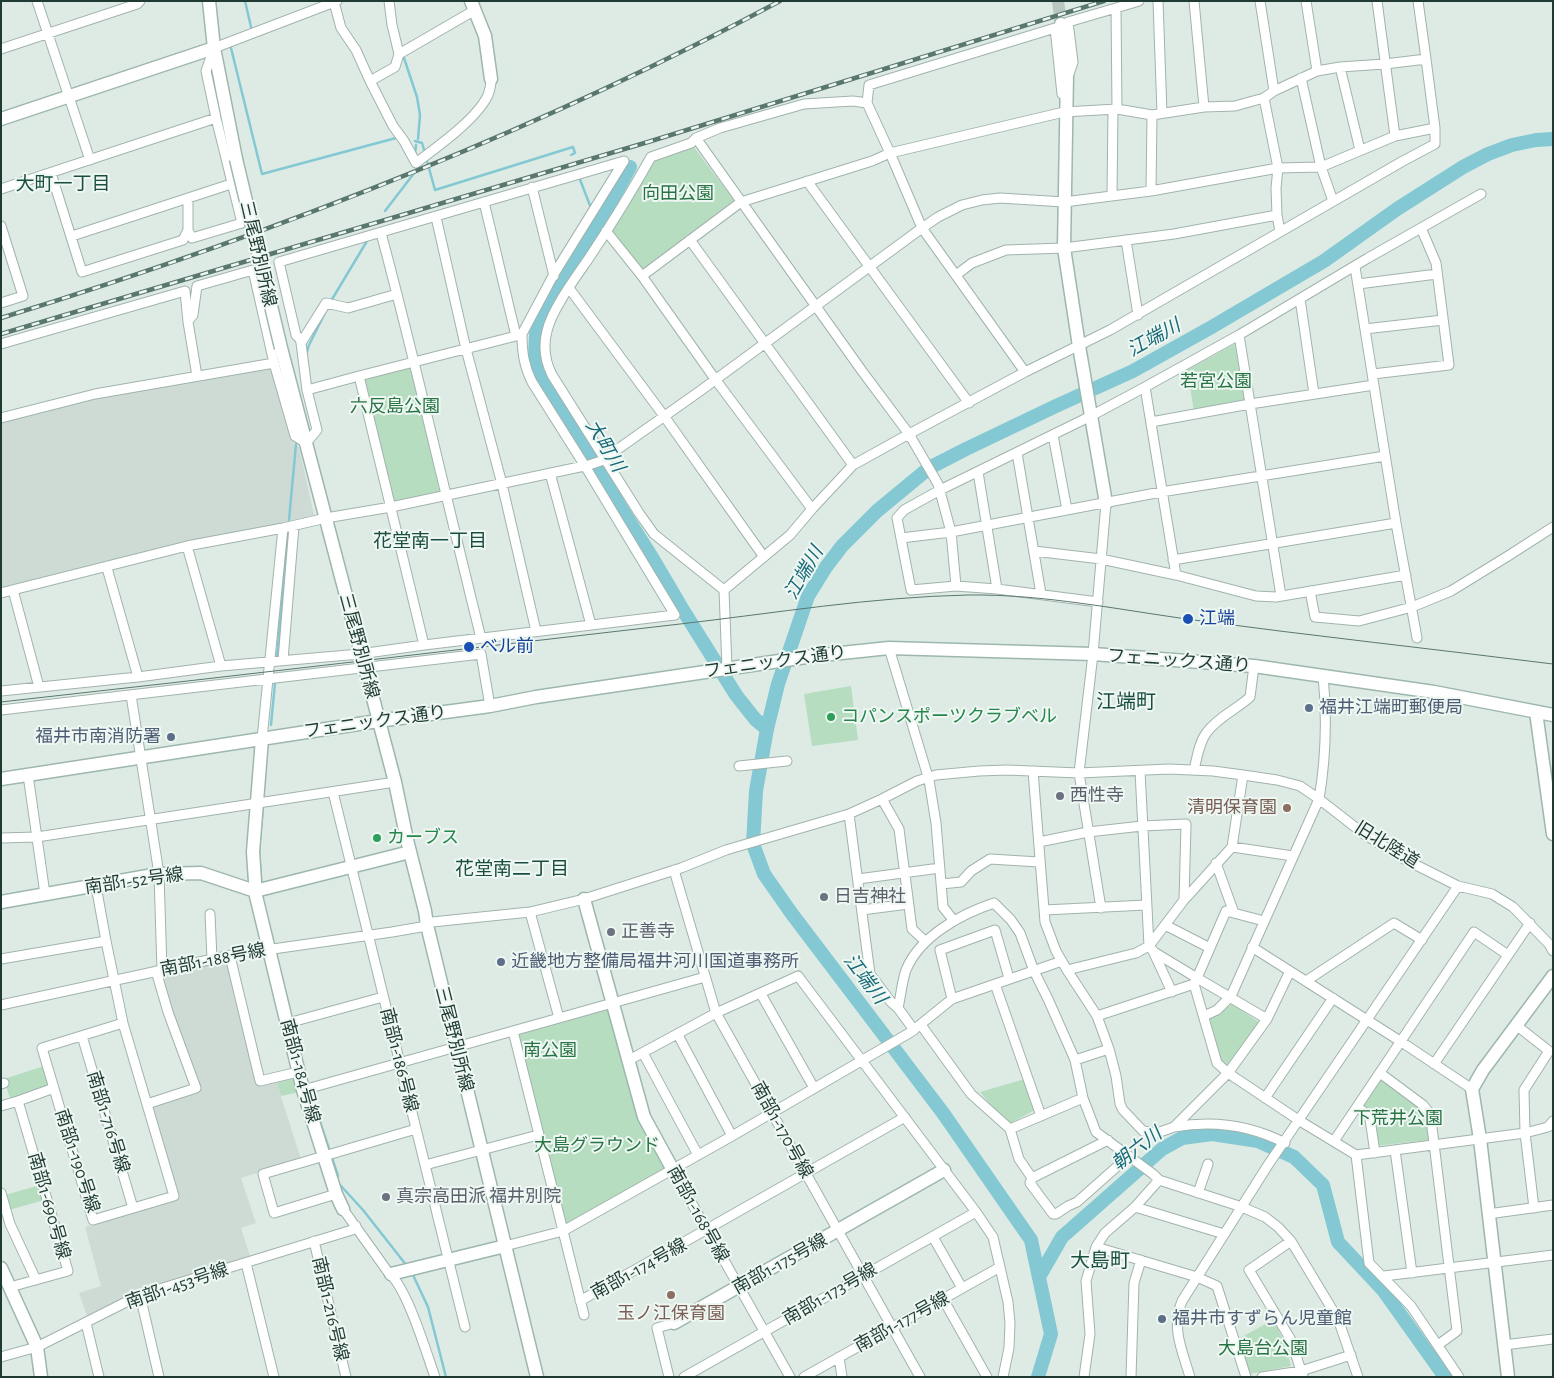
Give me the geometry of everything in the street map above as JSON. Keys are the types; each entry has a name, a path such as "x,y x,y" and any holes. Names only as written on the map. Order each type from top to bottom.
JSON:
{"street":[{"path":"37,1 90,160"},
{"path":"1,49 137,4 140,1"},
{"name":"三尾野別所線","path":"209,1 214,48 236,159 281,348 395,782 427,925 537,1377"},
{"path":"370,81 395,66 399,54 392,25 389,1"},
{"path":"1067,80 1073,62 1068,22 1139,1"},
{"path":"1158,1 1162,113"},
{"path":"1194,1 1204,107"},
{"path":"1260,1 1274,91"},
{"path":"1306,1 1317,71"},
{"path":"1377,1 1395,136"},
{"path":"724,590 790,535 853,465 910,436 1025,372 1080,352 1138,314 1435,144 1436,128 1418,1"},
{"path":"1,119 214,48 336,2 341,28 356,50 393,126 416,163 464,123 480,107 491,87 484,36 473,6 399,54"},
{"path":"1112,196 1116,8"},
{"path":"1061,24 1067,80 1064,248 1106,503 1093,654 1079,773 1100,908"},
{"path":"1025,372 922,228 867,103 869,85 1055,28 1065,112"},
{"path":"188,198 188,230 192,238 242,223 206,71 214,48"},
{"path":"642,276 741,202 890,153 1065,112 1115,109 1152,115 1204,107 1235,106 1264,98 1274,91 1317,71 1426,59"},
{"path":"1340,67 1360,150"},
{"path":"1301,78 1321,167 1333,201"},
{"path":"1264,98 1278,168 1276,188 1280,232"},
{"path":"728,668 724,590 654,534 602,460 546,364 546,332 569,288 651,157 692,143 696,138 720,128 804,104 853,101 867,103"},
{"path":"1151,191 1152,115"},
{"path":"1,189 216,118"},
{"path":"1,593 107,568 186,546 445,496 587,465 602,460 922,228 938,217 962,205 1000,198 1064,202 1151,191 1278,168 1321,167 1395,136 1436,128"},
{"path":"696,138 910,436 939,487 951,532 956,586"},
{"path":"188,322 193,315 197,286 624,161 519,335 308,390"},
{"path":"51,173 82,272 182,240 188,230"},
{"path":"807,181 969,403"},
{"path":"72,236 232,184"},
{"path":"532,188 554,276"},
{"path":"1098,602 997,589 956,586 911,590 897,518 904,510 939,487 978,472 1053,435 1091,412 1145,387 1239,335 1481,194"},
{"path":"1,691 138,677 221,666 360,654 674,615 587,465 526,370 519,335 484,202"},
{"path":"956,275 972,263 1006,250 1064,248 1174,234 1277,215"},
{"path":"436,217 466,349 502,484 536,631"},
{"path":"1,226 23,296 1,303"},
{"path":"1373,374 1449,365 1436,263 1420,228"},
{"path":"606,231 642,276 715,379 812,509"},
{"path":"381,233 481,638"},
{"path":"690,240 853,465"},
{"path":"1126,240 1138,314"},
{"path":"253,270 274,363 294,436 306,443 317,430 308,390 302,343 296,335 279,262"},
{"path":"1355,267 1396,523 1418,638"},
{"path":"1358,284 1437,274"},
{"path":"569,288 664,416 764,557"},
{"path":"1,344 186,291 188,322 197,376"},
{"path":"302,343 326,303 348,308 397,294"},
{"path":"1300,299 1314,394"},
{"path":"1365,329 1443,320"},
{"path":"1239,335 1282,596"},
{"path":"1,418 95,394 274,363"},
{"path":"359,376 424,645"},
{"path":"1151,422 1250,404 1374,385"},
{"path":"1145,387 1176,575"},
{"path":"1053,435 1067,510"},
{"path":"1017,453 1041,594"},
{"path":"901,538 951,532 1161,492 1385,456"},
{"path":"978,472 997,589"},
{"path":"550,473 591,625"},
{"path":"1174,560 1396,523"},
{"path":"283,660 294,526"},
{"path":"1310,591 1315,617 1359,621 1412,607 1451,591 1553,527"},
{"path":"262,739 283,528"},
{"path":"186,546 221,666"},
{"path":"1034,551 1101,559 1176,575 1256,596 1282,596 1406,575"},
{"path":"107,568 138,677"},
{"path":"13,590 38,687"},
{"path":"889,648 928,777 936,823 943,907 954,921"},
{"name":"フェニックス通り","path":"1,779 378,721 490,706 536,697 714,670 813,656 889,648 1093,654 1254,666 1434,692 1553,715"},
{"path":"1,710 481,654 490,706"},
{"path":"1194,770 1206,732 1250,696 1254,666"},
{"path":"1204,1016 1217,1010 1231,996 1319,799 1324,774 1326,708 1323,675"},
{"path":"131,695 159,874 159,970 168,1012 196,1088 147,1104"},
{"path":"1536,712 1553,834"},
{"name":"南部1-184号線","path":"262,739 253,852 255,890 288,1023 298,1072 336,1194 343,1209 388,1272 392,1274 411,1309 435,1377"},
{"path":"739,766 787,761"},
{"name":"旧北陸道","path":"882,799 928,777 979,771 1079,773 1169,769 1194,770 1277,780 1300,786 1364,834 1406,860 1458,886 1492,894 1514,906 1549,944 1553,951"},
{"path":"1033,771 1045,922 1056,951 1097,1016 1109,1049 1116,1076 1120,1104 1123,1110 1143,1131 1157,1133 1174,1127 1211,1123 1237,1126 1272,1136 1284,1145"},
{"path":"1140,771 1146,905 1151,948 1172,992"},
{"path":"28,775 45,894"},
{"path":"1067,970 1151,948 1184,900 1232,847 1243,775"},
{"path":"1,838 36,837 395,782"},
{"name":"南部1-186号線","path":"333,792 465,1328"},
{"path":"882,799 899,830 912,929 926,941"},
{"name":"南部1-188号線","path":"1,1005 264,948 273,949 368,936 427,925 432,922 530,912 584,899 674,870 730,849 849,814 882,799"},
{"path":"849,814 870,974 914,1030 971,1094 1010,1130 1019,1159 1032,1178"},
{"path":"1038,842 1088,832 1142,826 1186,824 1184,900"},
{"path":"1232,847 1293,856"},
{"path":"255,890 410,852"},
{"path":"941,884 960,882 971,871 990,860 1040,862"},
{"path":"1216,863 1234,913"},
{"path":"858,879 940,868"},
{"name":"南部1-170号線","path":"674,870 716,1014 920,1377"},
{"name":"南部1-52号線","path":"1,902 159,874 201,873 255,890"},
{"name":"南部1-190号線","path":"96,886 123,1024 174,1196 93,1220 42,1048 123,1024"},
{"path":"1190,1377 1176,1323 1182,1301 1268,1165 1284,1145 1458,886"},
{"name":"南部1-168号線","path":"584,899 644,1117 790,1377"},
{"path":"898,1008 906,969 926,941 954,921 994,903 1011,920 1020,933 1034,971 1075,1060 1083,1098 1096,1132 1156,1177 1242,1207 1265,1217 1278,1227 1291,1241 1338,1319 1358,1377"},
{"path":"862,910 908,904"},
{"path":"1044,910 1146,905"},
{"path":"1264,922 1226,911 1196,981 1217,1063 1228,1073 1300,1121 1356,1155 1525,1133 1548,1127 1553,1121"},
{"path":"530,912 559,1018"},
{"path":"210,914 212,959"},
{"path":"1306,981 1394,923 1422,940"},
{"path":"1434,1064 1530,923"},
{"path":"1166,925 1210,948"},
{"path":"952,999 940,950 995,930 1010,978"},
{"path":"1334,1142 1474,932 1508,956"},
{"path":"1,959 106,941"},
{"path":"1252,947 1368,1020 1472,1089"},
{"path":"1151,948 1196,981 1231,996 1267,1019"},
{"path":"230,956 260,1081 298,1072"},
{"path":"392,1274 563,1231 866,1059 914,1030 952,999 1062,961"},
{"path":"1174,1127 1228,1073 1267,1019 1290,971"},
{"path":"629,1060 716,1014 798,976 866,1059 905,1117 993,1236 1008,1302 1010,1323 1010,1348 1003,1377"},
{"path":"1508,1377 1480,1139 1472,1089 1482,1070 1553,976"},
{"path":"303,1090 705,977"},
{"path":"1097,1016 1172,992 1196,981"},
{"path":"994,984 1041,1116"},
{"path":"760,994 814,1088"},
{"path":"288,1023 383,997"},
{"path":"1265,1098 1333,998"},
{"path":"1516,1025 1549,1051 1524,1090 1525,1133 1534,1208"},
{"path":"513,1031 584,1315"},
{"path":"678,1034 732,1136"},
{"name":"南部1-716号線","path":"82,1036 133,1208"},
{"path":"1075,1060 1109,1049"},
{"path":"644,1053 698,1155"},
{"path":"1380,1073 1423,1105 1431,1119 1457,1331 1438,1345"},
{"path":"1,1106 54,1088"},
{"path":"1010,1130 1083,1098"},
{"name":"南部1-690号線","path":"10,1287 68,1271 18,1101"},
{"path":"1357,1108 1368,1115 1370,1119 1375,1153"},
{"name":"南部1-174号線","path":"580,1301 905,1117"},
{"path":"336,1194 274,1213 263,1174 416,1129"},
{"path":"425,1165 538,1135"},
{"path":"1108,1140 1032,1178 1030,1183 1053,1214 1077,1202 1132,1158"},
{"path":"1395,1150 1412,1273"},
{"path":"1356,1155 1369,1263 1384,1276 1411,1306 1459,1377"},
{"path":"1198,1193 1208,1164"},
{"name":"南部1-175号線","path":"669,1377 658,1328 674,1323 944,1170"},
{"path":"1084,1377 1090,1334 1086,1281 1096,1247 1106,1233 1135,1207 1156,1177"},
{"path":"1,1193 10,1224 36,1280"},
{"path":"1488,1214 1553,1205"},
{"path":"1135,1207 1224,1234"},
{"name":"南部1-173号線","path":"684,1377 695,1374 765,1331 976,1212"},
{"name":"南部1-453号線","path":"3,1357 37,1347 140,1295 352,1230 356,1226"},
{"path":"933,1236 962,1288"},
{"name":"南部1-216号線","path":"314,1241 346,1377"},
{"path":"1291,1241 1249,1270 1291,1340 1302,1374"},
{"path":"1096,1247 1196,1277 1217,1286 1246,1377"},
{"path":"1384,1276 1553,1255"},
{"path":"1131,1377 1134,1283 1141,1260"},
{"path":"246,1263 274,1377"},
{"name":"南部1-177号線","path":"804,1377 818,1373 838,1357 1000,1267"},
{"path":"1,1268 37,1347 42,1377"},
{"path":"140,1295 159,1377"},
{"path":"943,1299 987,1377"},
{"path":"86,1323 99,1377"},
{"path":"1504,1346 1553,1339"},
{"path":"1262,1377 1302,1374 1351,1355"},
{"path":"838,1357 842,1377"}],"shaded area":[{"path":"273,365 294,444 299,447 314,515 1,590 1,422 93,397"},
{"path":"223,960 227,962 258,1085 276,1081 301,1159 241,1178 256,1223 241,1228 250,1256 139,1290 87,1316 79,1293 101,1286 85,1227 180,1198 153,1110 154,1105 201,1090 172,1011 162,976 164,973"}],"green space":[{"name":"向田公園","path":"691,143 735,202 643,272 606,231 651,157"},
{"name":"若宮公園","path":"1235,344 1245,402 1194,411 1187,370"},
{"name":"六反島公園","path":"411,366 440,493 393,503 362,379"},
{"name":"コパンスポーツクラブベル","path":"851,686 858,740 812,746 804,694"},
{"path":"1232,1004 1260,1023 1226,1066 1219,1058 1208,1021"},
{"name":"大島グラウンド","path":"608,1008 665,1166 664,1169 566,1225 564,1224 518,1035 519,1032"},
{"path":"44,1066 49,1083 47,1088 10,1099 4,1079"},
{"path":"291,1077 295,1080 299,1092 281,1096 276,1081"},
{"name":"下荒井公園","path":"1382,1077 1422,1107 1427,1115 1430,1140 1375,1146 1363,1107"},
{"path":"1025,1079 1035,1110 1007,1125 980,1092"},
{"path":"40,1185 44,1200 9,1210 5,1195"},
{"name":"大島台公園","path":"1273,1320 1284,1341 1291,1366 1249,1374 1238,1339"}],"waterway":[{"path":"245,1 251,27"},
{"path":"231,48 262,174 396,138"},
{"path":"404,58 417,97 420,115 418,139"},
{"name":"江端川","path":"1038,1377 1051,1334 1031,1240 943,1113 792,914 764,874 753,844 756,791 767,729 778,684 808,596 842,546 877,511 929,468 1133,371 1210,328 1324,261 1397,209 1463,167 1488,154 1512,145 1553,139"},
{"path":"415,141 422,143 425,153"},
{"path":"415,154 416,145"},
{"path":"427,161 435,190 573,147 575,153 571,155"},
{"name":"大町川","path":"630,167 545,312 536,334 535,356 547,387 683,610 736,695 755,719 767,729"},
{"path":"385,211 415,172"},
{"path":"579,177 591,208 603,216"},
{"path":"331,301 367,241"},
{"path":"306,355 327,309"},
{"path":"289,520 296,444"},
{"path":"277,657 288,534"},
{"path":"271,725 275,683"},
{"path":"261,879 259,850 263,806"},
{"path":"310,1092 329,1149"},
{"name":"朝六川","path":"1039,1277 1062,1237 1162,1149 1182,1138 1212,1134 1258,1141 1294,1157 1323,1185 1338,1242 1383,1290 1445,1377"},
{"path":"332,1158 338,1176"},
{"path":"341,1186 363,1210 407,1266"},
{"path":"413,1275 428,1307 446,1377"}],"tunnel":[{"path":"1058,1 1061,24"}],"tram line":[{"path":"1,702 824,606 932,596 968,595 1025,597 1082,603 1239,626 1553,664"}],"railway":[{"path":"1,318 201,252 398,178 495,138 591,95 780,1"},
{"path":"1,334 648,142 1104,1"}],"place":[{"name":"江端","path":"1188,619"},
{"name":"ベル前","path":"469,647"},
{"name":"福井江端町郵便局","path":"1309,708"},
{"name":"コパンスポーツクラブベル","path":"831,717"},
{"name":"福井市南消防署","path":"171,737"},
{"name":"西性寺","path":"1060,796"},
{"name":"清明保育園","path":"1287,808"},
{"name":"カーブス","path":"377,838"},
{"name":"日吉神社","path":"824,897"},
{"name":"正善寺","path":"611,932"},
{"name":"近畿地方整備局福井河川国道事務所","path":"501,962"},
{"name":"真宗高田派 福井別院","path":"386,1197"},
{"name":"玉ノ江保育園","path":"671,1295"},
{"name":"福井市すずらん児童館","path":"1162,1319"}],"district":[{"name":"大町一丁目","path":"63,184"},
{"name":"花堂南一丁目","path":"430,541"},
{"name":"江端町","path":"1126,702"},
{"name":"花堂南二丁目","path":"512,869"},
{"name":"大島町","path":"1100,1261"}],"park label":[{"name":"南公園","path":"550,1051"}]}
